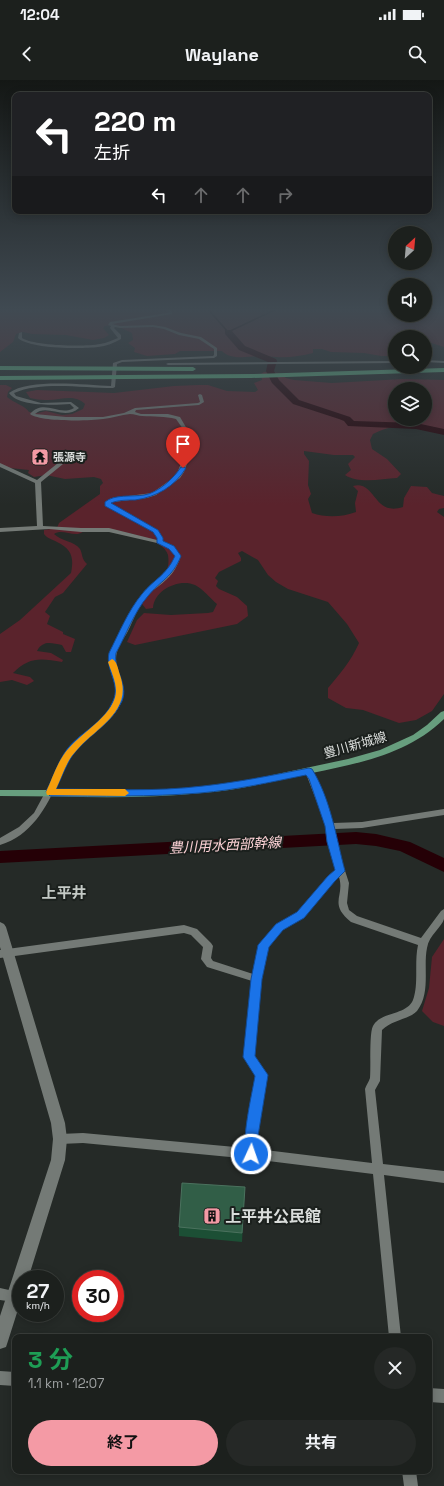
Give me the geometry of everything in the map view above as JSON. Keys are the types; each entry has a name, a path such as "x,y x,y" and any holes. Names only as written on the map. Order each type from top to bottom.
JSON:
{"highway":[{"path":"0,378 251,376 336,374"}],"main road":[{"name":"豊川新城線","path":"0,793 147,793 202,790 253,782 352,763 391,749 410,740 428,729 444,714"}],"street":[{"path":"114,374 113,387 31,386 15,390 11,393 14,397 30,402 51,404 71,403 77,408 75,410 64,412 46,408 35,410 32,414 34,417 43,418 97,418 131,412 136,409 199,404 202,402 200,395"},
{"path":"131,412 141,416 168,415 178,418 183,424 187,438 188,453 182,472 178,477 154,494 112,500 108,502 108,505 156,531 160,538 160,542"},
{"path":"38,482 60,464"},
{"path":"0,465 38,482"},
{"path":"38,482 40,527"},
{"path":"0,530 40,527 81,530 109,530 160,542 171,547 178,556 174,566 166,577 146,593 139,603 113,653 111,660 120,692 118,701 96,728 72,749 44,805 34,820 23,830 0,842"},
{"path":"309,771 330,829 340,871 345,883 342,903 345,912 354,919 423,943"},
{"path":"330,829 444,812"},
{"path":"251,1154 252,1136 262,1075 249,1057 257,979 264,945 280,927 300,915 331,878 340,871"},
{"path":"395,1334 370,1089 375,1081 377,1028 382,1021 409,1012 413,1008 418,997 423,943 444,913"},
{"path":"0,927 4,954 58,1123 60,1139 58,1160 7,1295 0,1341"},
{"path":"4,954 184,929 194,932 208,946 206,960 210,964 257,979"},
{"path":"60,1139 83,1138 251,1154 444,1177"},
{"path":"0,1378 12,1378"},
{"path":"432,1395 444,1396"},
{"path":"409,1474 411,1486"}],"shaded area":[{"path":"262,374 281,374 286,378 294,380 332,383 403,379 444,380 444,430 426,426 432,426 432,382 388,382 388,426 400,426 391,427 373,434 370,440 372,449 387,459 401,474 397,478 363,480 351,478 345,475 351,470 348,464 355,457 353,455 334,455 304,451 304,454 309,461 308,485 311,494 308,499 312,513 323,516 334,516 356,512 355,503 358,491 353,486 361,486 366,488 380,503 393,509 403,507 404,498 411,486 427,487 432,493 444,496 444,508 439,509 437,512 444,517 444,694 432,711 416,720 399,723 363,710 346,708 328,698 328,688 349,661 359,643 347,624 328,602 288,589 276,582 268,575 258,560 242,551 238,553 241,561 219,572 215,578 218,581 216,586 219,589 237,597 247,606 248,616 237,624 135,645 127,642 137,620 144,613 171,615 208,613 213,612 217,604 204,591 195,585 182,583 168,587 158,596 154,602 153,608 146,609 142,604 149,587 164,574 168,567 168,555 164,548 145,538 133,534 97,529 89,529 78,534 60,532 54,534 77,546 87,564 63,593 55,597 45,612 50,616 47,624 63,632 63,634 75,639 71,652 66,652 62,645 48,643 42,645 37,651 51,653 63,660 62,662 35,660 24,664 13,673 30,677 34,681 27,685 12,680 0,682 0,634 20,620 71,573 71,554 62,545 47,537 44,534 44,530 57,528 59,523 100,494 100,486 103,483 101,479 94,477 65,479 46,475 34,477 28,473 29,470 0,467 0,385 6,385 12,388 8,392 7,397 29,412 38,413 46,411 62,415 72,414 83,409 85,404 71,398 39,400 30,398 26,392 37,390 114,393 174,386 208,385 227,391 255,392 258,390 254,383 262,380"},
{"path":"444,939 444,1026 433,1022 422,1011 429,988 432,957"}],"building":[{"name":"上平井公民館","path":"182,1183 245,1187 242,1233 179,1227"}],"waterway":[{"path":"271,374 275,381 296,402 338,416"},
{"path":"343,418 347,419 351,424 416,426 444,432"},
{"name":"豊川用水西部幹線","path":"0,857 356,838 376,840 404,846 444,866"}],"slow traffic":[{"path":"112,662 120,692 118,701 96,728 79,741 72,749 50,792 125,793"}],"place":[{"name":"張源寺","path":"40,457"},
{"name":"上平井公民館","path":"212,1216"}],"district":[{"name":"上平井","path":"64,892"}],"route":[{"path":"183,468 178,477 154,494 128,499 112,500 108,502 108,505 156,531 160,538 160,542 171,547 178,556 174,566 166,577 146,593 139,603 113,653 111,660 120,692 118,701 96,728 79,741 72,749 50,792 147,793 202,790 309,771 330,826 332,842 340,871 331,878 300,915 280,927 264,945 257,979 249,1057 262,1075 252,1136 251,1154"}]}
